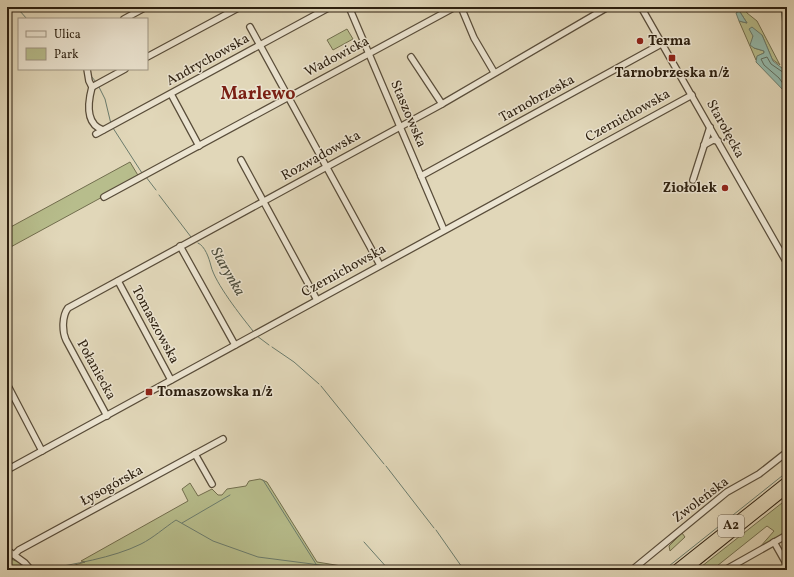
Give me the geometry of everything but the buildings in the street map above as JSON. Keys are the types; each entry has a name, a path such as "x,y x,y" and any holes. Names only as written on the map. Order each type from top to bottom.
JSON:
{"highway":[{"name":"A2","path":"675,570 787,481"},
{"name":"A2","path":"686,570 787,489"}],"street":[{"path":"126,18 146,7"},
{"path":"148,56 240,7"},
{"name":"Andrychowska","path":"96,134 330,7"},
{"name":"Staszowska","path":"349,7 444,230"},
{"name":"Wadowicka","path":"104,197 456,7"},
{"path":"461,7 474,38 494,72"},
{"name":"Rozwadowska","path":"64,336 67,310 180,246 442,104 494,72 608,7"},
{"name":"Starołęcka","path":"641,7 663,43 787,263"},
{"path":"250,27 380,265"},
{"name":"Tarnobrzeska","path":"421,176 663,43"},
{"path":"412,57 442,104"},
{"path":"87,70 89,81 92,87 90,97 91,121 97,128 103,130"},
{"path":"92,87 123,70"},
{"path":"171,94 199,146"},
{"name":"Czernichowska","path":"7,470 692,95"},
{"path":"694,180 710,127"},
{"path":"704,145 713,140 718,141"},
{"path":"242,160 316,300"},
{"path":"180,246 235,345"},
{"name":"Tomaszowska","path":"118,281 171,380"},
{"name":"Połaniecka","path":"64,336 107,416"},
{"path":"7,384 42,451"},
{"name":"Łysogórska","path":"14,555 20,550 223,439"},
{"name":"Zwoleńska","path":"632,570 727,492 759,474 787,452"},
{"path":"195,454 212,484"},
{"path":"725,570 787,535"},
{"path":"774,542 787,565"},
{"path":"7,550 31,570"}],"green space":[{"path":"740,7 744,7 747,13 757,21 780,65 772,59 762,35 753,36 754,48 764,51 764,53 758,56 756,60 739,21 747,23 740,12"},
{"path":"347,29 353,39 333,50 327,40"},
{"path":"130,162 139,177 7,249 7,229"},
{"path":"260,479 267,482 317,562 366,570 58,570 85,562 81,561 188,501 182,489 190,483 198,496 212,489 218,495 222,495 227,489 246,486 249,481"},
{"path":"787,499 787,532 760,547 774,531 767,526 712,570 697,570"},
{"path":"682,533 685,537 670,551 669,546"},
{"path":"11,559 21,563 20,567 7,568 7,562"}],"water":[{"path":"733,7 740,7 742,9 740,12 747,23 739,21 736,13 739,11 738,8"},
{"path":"781,7 787,7 787,43 784,36"},
{"path":"752,27 762,35 773,61 787,72 787,94 756,62 757,56 764,53 764,51 750,45 753,36 749,29"}],"waterway":[{"name":"Starynka","path":"19,10 26,18"},
{"name":"Starynka","path":"91,76 96,82"},
{"name":"Starynka","path":"99,87 105,99 111,124"},
{"name":"Starynka","path":"113,128 142,173"},
{"name":"Starynka","path":"146,177 156,190"},
{"name":"Starynka","path":"159,195 191,237"},
{"name":"Starynka","path":"198,243 203,247 209,259 213,273 223,290 253,331"},
{"name":"Starynka","path":"257,336 269,345"},
{"name":"Starynka","path":"272,347 294,362 319,384"},
{"name":"Starynka","path":"321,386 384,464"},
{"name":"Starynka","path":"386,466 434,528"},
{"path":"664,570 787,472"},
{"path":"263,480 316,564"},
{"path":"182,523 230,495"},
{"path":"42,570 93,560 130,549 150,539 176,520 213,541 258,557 359,570"},
{"name":"Starynka","path":"436,530 464,570"},
{"path":"364,542 389,570"}],"place":[{"name":"Terma","path":"640,41"},
{"name":"Tarnobrzeska n/ż","path":"672,58"},
{"name":"Ziołolek","path":"725,188"},
{"name":"Tomaszowska n/ż","path":"149,392"}],"district":[{"name":"Marlewo","path":"258,94"}]}
